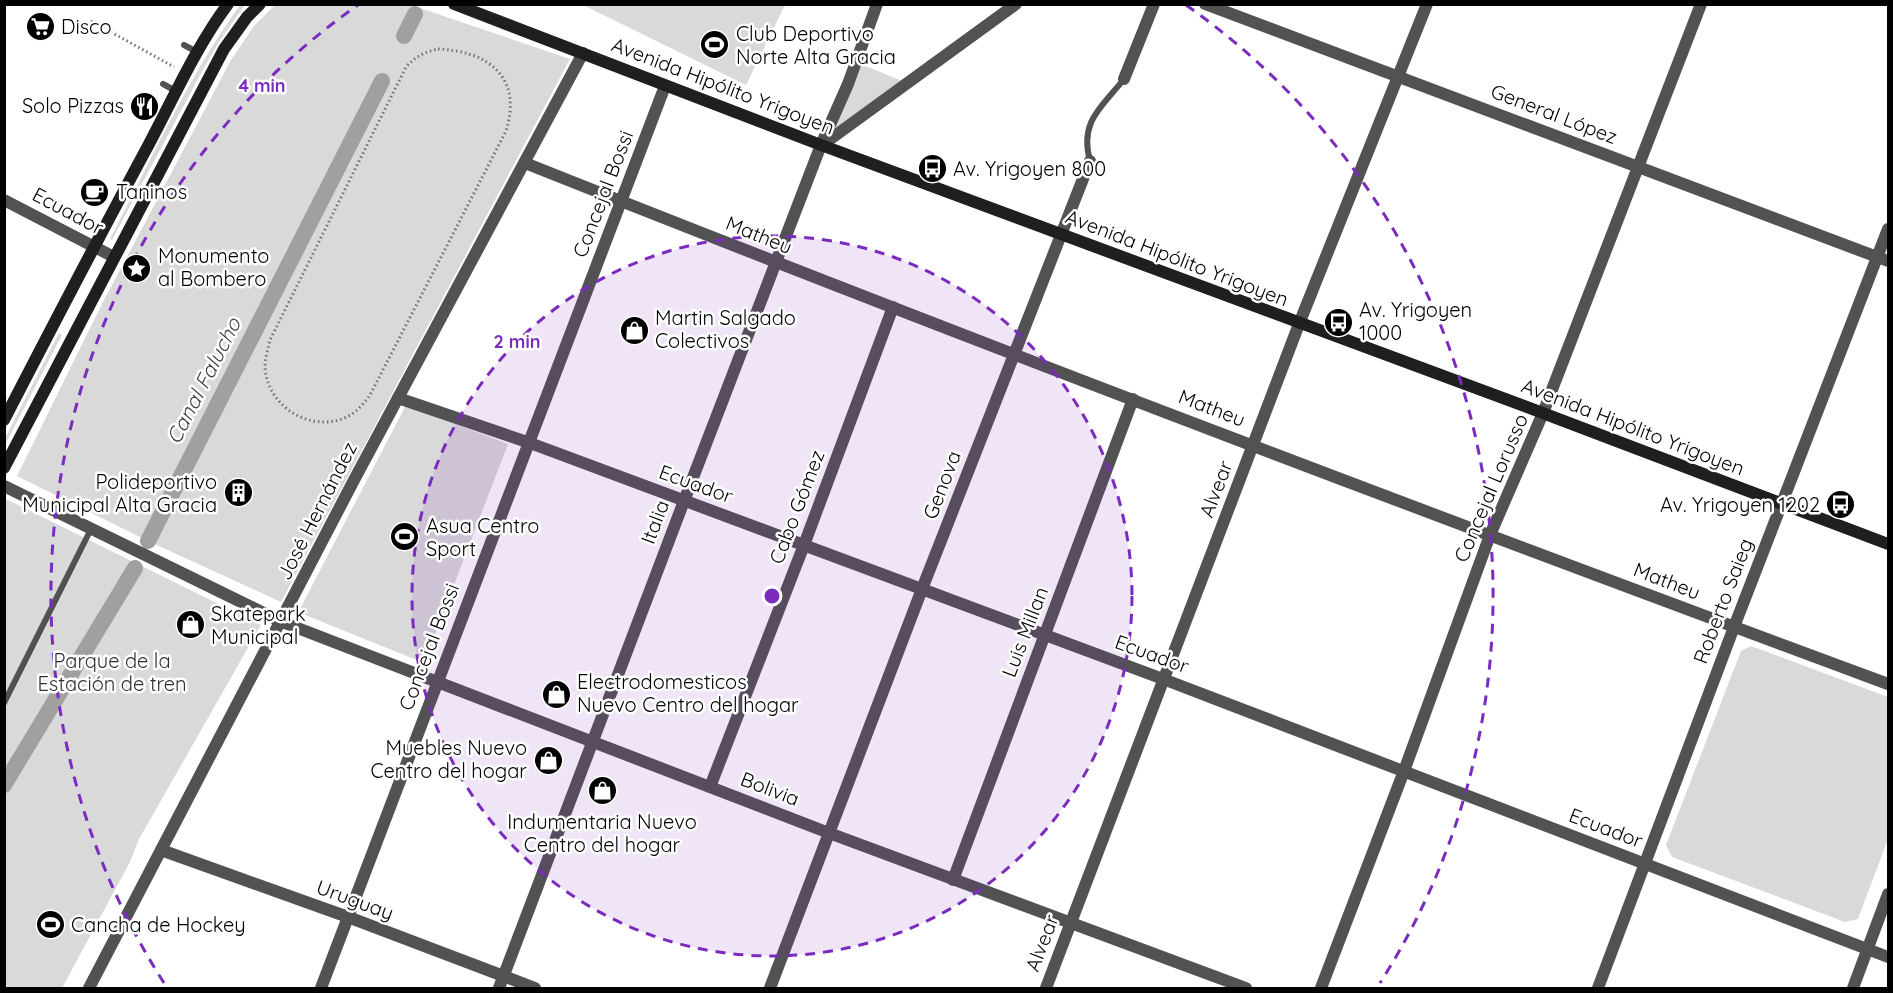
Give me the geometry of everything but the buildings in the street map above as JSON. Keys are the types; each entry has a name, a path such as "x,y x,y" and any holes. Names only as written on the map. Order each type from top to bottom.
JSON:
{"main road":[{"path":"4,420 186,74 228,4"},
{"path":"4,468 224,48 247,17 260,4"},
{"name":"Avenida Hipólito Yrigoyen","path":"454,4 821,146 1543,413 1888,544"},
{"path":"57,318 76,328"}],"street":[{"name":"Italia","path":"501,983 684,501 821,146 848,84 877,4"},
{"path":"821,146 1016,4"},
{"name":"Genova","path":"1124,79 1154,4"},
{"name":"General López","path":"1205,4 1883,259"},
{"name":"Alvear","path":"1046,988 1299,324 1427,4"},
{"name":"Concejal Lorusso","path":"1321,988 1404,771 1490,535 1543,413 1701,4"},
{"name":"José Hernández","path":"89,988 398,398 583,53"},
{"name":"Concejal Bossi","path":"321,988 665,86"},
{"name":"Genova","path":"770,988 922,589 1090,161"},
{"name":"Matheu","path":"525,163 776,263 1014,354 1888,684"},
{"name":"Ecuador","path":"4,200 114,257"},
{"name":"Roberto Saieg","path":"1598,988 1781,503 1883,259 1888,229"},
{"name":"Cabo Gómez","path":"710,787 804,545 892,307"},
{"name":"Ecuador","path":"398,398 530,443 1163,679 1888,957"},
{"name":"Luis Millan","path":"953,879 1133,399"},
{"name":"Bolivia","path":"4,486 282,622 829,833 1246,988"},
{"name":"Uruguay","path":"161,850 348,917 501,983 535,988"},
{"path":"1853,988 1888,894"}],"lane":[{"path":"184,45 198,52"},
{"name":"Genova","path":"1090,161 1087,134 1094,113 1124,79"},
{"path":"163,84 177,92"},
{"path":"4,703 91,529"}],"path":[{"path":"91,21 186,74"},
{"path":"438,49 471,53 495,68 505,82 510,105 510,118 506,131 363,405 342,419 327,422 312,421 293,414 282,406 273,394 268,381 265,368 270,340 406,67 427,51 438,49"}],"green space":[{"path":"240,5 245,5 205,66 112,240 110,239 187,90 221,32"},
{"path":"275,5 411,5 570,59 281,602 148,541 17,476 103,302 231,60 254,26"},
{"name":"Club Deportivo Norte Alta Gracia","path":"583,5 785,5 746,85"},
{"path":"856,62 907,83 828,133"},
{"path":"59,333 62,335 5,445 5,438"},
{"name":"Asua Centro Sport","path":"406,405 508,444 424,663 305,615 301,607"},
{"name":"Parque de la Estación de tren","path":"4,498 261,625 139,839 130,862 62,988 5,988"},
{"path":"1751,646 1888,697 1888,839 1858,919 1845,922 1672,857 1666,845 1741,651"}],"waterway":[{"name":"Canal Falucho","path":"404,36 415,14"},
{"name":"Canal Falucho","path":"148,541 382,81"},
{"name":"Canal Falucho","path":"4,785 135,568"}],"place":[{"name":"Disco","path":"40,27"},
{"name":"Club Deportivo Norte Alta Gracia","path":"715,45"},
{"name":"Solo Pizzas","path":"145,106"},
{"name":"Av. Yrigoyen 800","path":"932,169"},
{"name":"Taninos","path":"95,192"},
{"name":"Monumento al Bombero","path":"137,268"},
{"name":"Av. Yrigoyen 1000","path":"1338,322"},
{"name":"Martin Salgado Colectivos","path":"634,330"},
{"name":"Polideportivo Municipal Alta Gracia","path":"238,493"},
{"name":"Av. Yrigoyen 1202","path":"1841,505"},
{"name":"Asua Centro Sport","path":"405,537"},
{"name":"Skatepark Municipal","path":"190,625"},
{"name":"Electrodomesticos Nuevo Centro del hogar","path":"556,694"},
{"name":"Muebles Nuevo Centro del hogar","path":"548,760"},
{"name":"Indumentaria Nuevo Centro del hogar","path":"602,791"},
{"name":"Cancha de Hockey","path":"50,925"}]}
